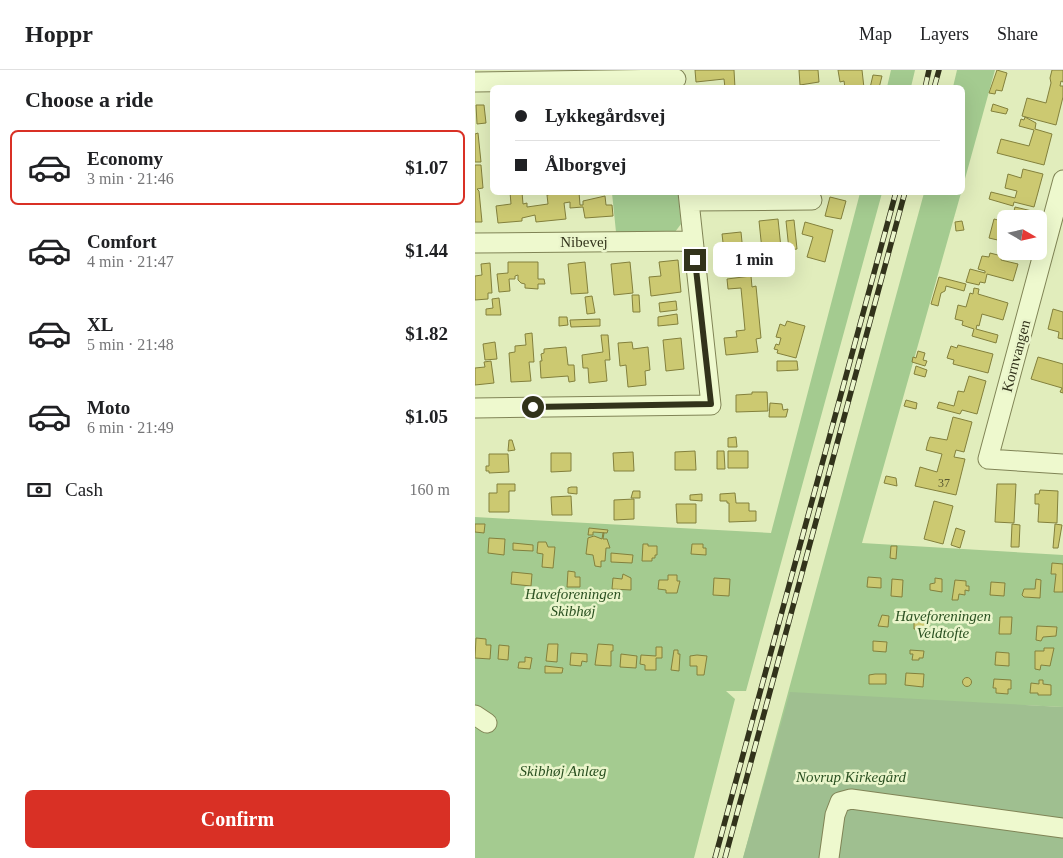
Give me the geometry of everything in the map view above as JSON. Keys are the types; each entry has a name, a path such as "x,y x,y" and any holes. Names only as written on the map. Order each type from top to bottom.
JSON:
{"street":[{"path":"475,82 676,79"},
{"name":"Kornvangen","path":"1063,180 988,459 1063,464"},
{"path":"475,408 711,404 689,197 812,200"},
{"name":"Nibevej","path":"475,243 693,242"},
{"path":"829,858 835,815 840,802 851,799 1063,828"}],"green space":[{"path":"891,70 915,70 911,85 887,85"},
{"path":"957,70 995,70 965,179 965,85 953,85"},
{"path":"612,195 678,195 681,224 675,232 616,232"},
{"path":"859,195 881,195 746,691 726,691 735,699 694,858 475,858 475,517 771,533"},
{"name":"Haveforeningen Veldtofte","path":"923,195 960,195 862,543 1063,555 1063,707 1022,705 743,858"},
{"name":"Novrup Kirkegård","path":"790,692 1063,707 1063,858 743,858"}],"building":[{"path":"695,70 734,70 735,85 725,85 724,79 696,82"},
{"path":"799,70 818,70 819,82 800,85"},
{"path":"838,70 862,70 864,85 845,85 844,81 840,82"},
{"path":"997,70 1007,73 1002,91 996,90 995,94 989,93"},
{"path":"1052,70 1063,70 1063,82 1061,81 1060,86 1063,86 1063,97 1056,125 1022,116 1027,98 1046,103"},
{"path":"873,75 882,76 880,85 871,85"},
{"path":"993,104 1008,109 1006,114 991,111"},
{"path":"476,105 484,105 486,123 477,124"},
{"path":"1025,117 1036,123 1035,129 1052,134 1044,165 997,153 1001,139 1029,146 1034,130 1019,126 1021,119 1024,120"},
{"path":"478,133 481,162 475,162 475,134"},
{"path":"475,165 481,165 483,188 477,189 479,191 482,222 475,222"},
{"path":"1023,169 1043,174 1034,207 1014,202 1013,206 989,199 991,192 1015,198 1017,191 1005,188 1008,174 1021,178"},
{"path":"510,195 522,195 523,204 527,203 527,207 548,204 547,195 579,195 580,205 583,205 583,201 605,196 606,205 612,205 613,216 585,218 583,207 570,208 570,202 564,203 566,219 536,222 535,215 522,218 522,221 498,223 496,206 511,204"},
{"path":"830,197 846,201 841,219 825,216"},
{"path":"1015,207 1028,210 1014,210"},
{"path":"778,219 781,248 787,247 788,265 778,262 779,248 762,250 759,221"},
{"path":"994,219 997,220 997,240 989,238"},
{"path":"794,220 797,249 789,250 786,221"},
{"path":"962,221 964,230 956,231 955,222"},
{"path":"805,222 833,230 825,262 807,257 813,237 802,234"},
{"path":"741,232 745,272 726,274 725,266 718,267 716,252 724,251 722,234"},
{"path":"990,253 997,255 997,260 1018,264 1013,281 987,274 985,283 980,282 979,285 966,282 970,269 985,273 985,271 978,269 982,256 989,257"},
{"path":"678,260 681,292 651,296 649,277 661,276 659,262"},
{"path":"508,262 538,262 538,279 544,279 545,284 538,284 538,289 525,288 525,284 518,280 518,275 515,276 515,279 509,279 510,291 499,292 497,274 508,273"},
{"path":"585,262 588,293 571,294 568,264"},
{"path":"630,262 633,293 614,295 611,264"},
{"path":"490,263 492,293 488,293 488,299 475,300 475,276 482,275 481,264"},
{"path":"751,276 752,287 756,286 761,338 756,339 758,352 726,355 724,338 737,337 736,331 745,330 741,288 728,289 727,279"},
{"path":"939,277 966,284 964,291 946,286 945,291 941,293 938,306 931,304"},
{"path":"974,288 979,289 978,294 1008,303 1003,320 982,314 979,326 977,325 976,329 998,335 996,343 972,336 974,329 962,325 963,321 955,319 958,305 966,307 970,293 973,294"},
{"path":"632,295 639,295 640,312 633,312"},
{"path":"592,296 595,313 587,314 585,297"},
{"path":"499,298 501,315 486,315 486,309 493,308 492,299"},
{"path":"676,301 677,310 660,312 659,303"},
{"path":"1053,309 1063,312 1063,339 1058,338 1059,332 1048,329"},
{"path":"677,314 678,324 658,326 658,317"},
{"path":"559,317 567,317 568,325 559,326"},
{"path":"600,319 600,326 571,327 570,320"},
{"path":"787,321 805,326 796,358 777,353 778,350 774,349 776,344 779,345 781,338 776,337 780,324 785,326"},
{"path":"532,333 534,362 529,362 531,381 511,382 509,353 515,352 515,346 526,345 525,334"},
{"path":"601,335 608,335 610,360 605,360 607,381 589,383 588,368 583,368 582,355 603,352"},
{"path":"681,338 684,369 666,371 663,340"},
{"path":"495,342 497,359 485,360 483,344"},
{"path":"632,342 633,349 648,347 650,370 645,371 646,385 628,387 626,365 620,366 618,343"},
{"path":"958,345 993,354 988,373 953,364 954,360 947,358 951,346 957,348"},
{"path":"566,347 568,365 574,365 575,381 569,382 568,376 541,378 540,361 542,361 541,354 544,353 544,349"},
{"path":"918,351 925,353 923,360 927,361 925,366 912,362 913,357 916,358"},
{"path":"1038,357 1063,364 1063,393 1060,392 1062,388 1031,379"},
{"path":"491,361 494,383 475,385 475,368 485,367 484,362"},
{"path":"777,361 797,361 798,370 777,371"},
{"path":"916,366 927,370 925,377 914,374"},
{"path":"969,376 986,381 977,414 962,410 960,414 937,408 939,402 954,406 958,391 964,392"},
{"path":"752,392 767,392 768,411 736,412 736,395 752,394"},
{"path":"906,400 917,403 916,409 904,406"},
{"path":"770,403 782,404 783,410 788,409 786,417 769,417"},
{"path":"953,417 972,422 964,452 956,450 954,457 965,459 956,495 915,486 920,467 937,472 942,454 926,450 928,442 930,437 947,440"},
{"path":"736,437 737,447 728,447 728,438"},
{"path":"509,440 512,440 515,450 508,451"},
{"path":"695,451 696,470 675,470 675,452"},
{"path":"717,451 724,451 725,469 717,469"},
{"path":"728,451 748,451 748,468 728,468"},
{"path":"633,452 634,471 614,471 613,453"},
{"path":"551,453 571,453 571,471 551,472"},
{"path":"489,454 508,454 509,472 489,473 489,471 486,471 486,466 489,466"},
{"path":"886,476 896,478 897,486 884,483"},
{"path":"497,484 515,484 515,491 509,491 509,512 489,512 489,493 497,493"},
{"path":"997,484 1016,484 1014,523 995,522"},
{"path":"577,487 577,494 568,493 568,488"},
{"path":"1040,490 1058,491 1057,523 1038,522 1039,504 1035,504 1035,494 1039,494"},
{"path":"633,491 640,491 640,498 631,498"},
{"path":"735,493 736,503 749,503 749,511 756,511 756,521 729,522 729,503 727,501 720,501 720,494"},
{"path":"702,494 702,501 690,500 690,495"},
{"path":"571,496 572,515 552,515 551,497"},
{"path":"634,499 634,519 614,520 614,500"},
{"path":"934,501 953,506 943,544 924,539"},
{"path":"676,504 696,504 696,523 677,523"},
{"path":"475,524 485,524 484,533 475,532"},
{"path":"1012,524 1020,525 1019,547 1011,547"},
{"path":"1055,524 1062,525 1058,548 1053,548"},
{"path":"589,528 608,530 607,533 593,532 593,535 588,535"},
{"path":"956,528 965,531 960,548 951,545"},
{"path":"603,533 603,539 607,539 610,548 606,548 605,561 601,561 601,567 595,566 593,555 586,554 588,538 594,536 602,539"},
{"path":"489,538 505,539 504,555 488,553"},
{"path":"538,542 546,542 548,547 555,547 553,568 542,567 543,554 537,553"},
{"path":"513,543 533,545 533,551 513,550"},
{"path":"643,544 657,546 657,555 655,555 655,558 652,558 652,561 642,561"},
{"path":"692,544 703,544 703,548 706,548 706,555 691,554"},
{"path":"891,546 897,546 896,559 890,558"},
{"path":"611,553 633,555 632,563 611,562"},
{"path":"1052,563 1063,564 1063,592 1054,592 1056,574 1051,574"},
{"path":"568,571 575,572 575,577 580,577 580,587 567,587"},
{"path":"512,572 532,574 531,586 511,584"},
{"path":"623,574 631,578 631,590 612,589 613,578 622,579"},
{"path":"668,575 677,575 677,581 680,581 677,593 666,593 666,590 658,589 659,580 668,580"},
{"path":"868,577 881,578 881,588 867,587"},
{"path":"714,578 730,579 729,596 713,595"},
{"path":"935,578 942,579 942,592 930,590 930,584 935,583"},
{"path":"892,579 903,580 902,597 891,596"},
{"path":"1036,579 1041,580 1040,598 1024,597 1022,595 1024,589 1035,589"},
{"path":"955,580 966,581 969,591 965,590 965,595 959,594 958,600 952,600"},
{"path":"991,582 1005,583 1004,596 990,595"},
{"path":"882,615 889,616 888,627 878,626"},
{"path":"927,615 930,615 930,624 926,624 926,630 914,629 914,619 926,620"},
{"path":"1000,617 1012,617 1011,634 999,634"},
{"path":"1037,626 1057,627 1056,636 1043,637 1041,641 1036,640"},
{"path":"476,638 486,639 486,645 491,645 490,659 475,658"},
{"path":"873,641 887,642 886,652 873,651"},
{"path":"548,644 558,644 557,662 546,661"},
{"path":"598,644 613,645 611,666 595,665"},
{"path":"499,645 509,646 508,660 498,659"},
{"path":"656,647 662,647 662,658 656,658 656,670 645,670 645,665 640,664 641,655 656,656"},
{"path":"1044,648 1054,648 1050,666 1041,665 1040,670 1035,669 1035,651 1044,651"},
{"path":"674,650 678,650 678,654 680,654 679,671 671,670"},
{"path":"910,650 924,651 923,658 912,660 913,654 910,654"},
{"path":"996,652 1009,653 1009,666 995,665"},
{"path":"571,653 587,654 587,662 582,661 581,666 570,665"},
{"path":"621,654 637,656 636,668 620,667"},
{"path":"690,656 707,656 704,675 697,675 697,666 690,666"},
{"path":"525,657 532,658 530,669 518,668 519,662 525,662"},
{"path":"545,666 563,668 562,673 545,673"},
{"path":"906,673 924,674 923,687 905,685"},
{"path":"886,674 886,684 869,684 869,675"},
{"path":"967,678 971,682 967,686 963,682"},
{"path":"994,679 1011,680 1011,689 1008,689 1008,694 996,693 996,688 993,688"},
{"path":"1039,680 1043,680 1043,684 1051,685 1051,695 1030,693 1031,683 1039,684"}],"railway":[{"path":"926,85 929,70"},
{"path":"935,85 939,70"},
{"path":"715,858 895,195"},
{"path":"725,858 904,195"}],"route":[{"path":"533,407 711,404 695,260"}],"park label":[{"name":"Haveforeningen Skibhøj","path":"573,602"},
{"name":"Skibhøj Anlæg","path":"563,771"}]}
